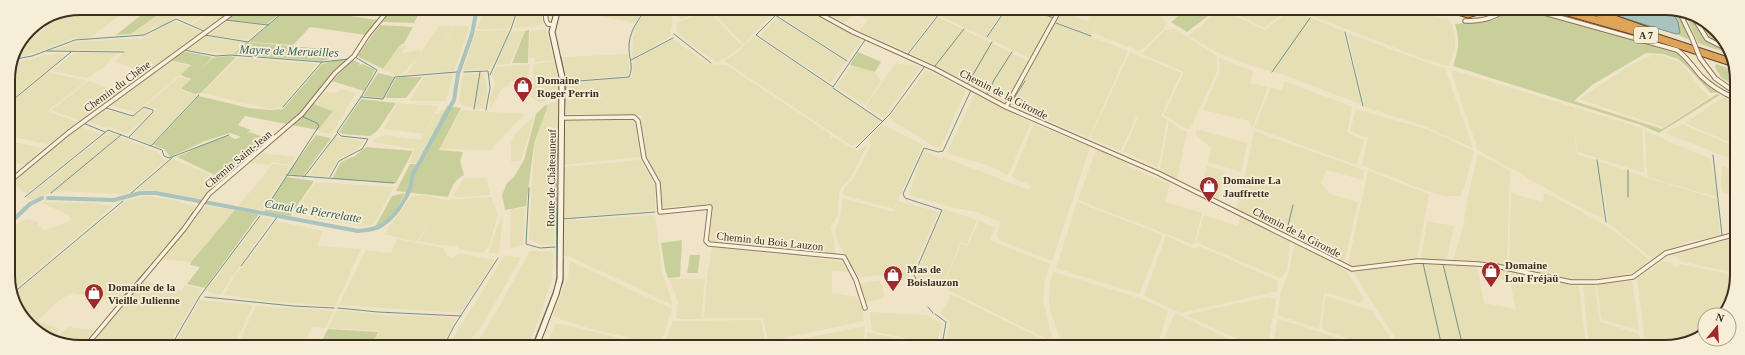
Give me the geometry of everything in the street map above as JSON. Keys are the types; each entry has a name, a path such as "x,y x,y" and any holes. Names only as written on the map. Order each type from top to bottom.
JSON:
{"highway":[{"name":"A 7","path":"1577,15 1655,37 1727,61"},
{"name":"A 7","path":"1593,15 1725,55"},
{"path":"1603,15 1651,32"}],"main road":[{"name":"Route de Châteauneuf","path":"538,340 560,280 559,210 562,77 553,42 552,25 556,15"}],"street":[{"name":"Chemin du Chêne","path":"15,177 68,133 230,15"},
{"name":"Chemin Saint-Jean","path":"91,340 184,229 204,200 221,183 251,160 302,114 336,73 351,59 385,15"},
{"path":"546,15 548,24 552,25"},
{"name":"Chemin de la Gironde","path":"822,15 853,32 935,69 1006,107 1158,173 1352,269 1418,261 1496,266 1570,282 1597,282 1633,277 1666,253 1730,236"},
{"path":"1006,107 1024,79 1041,42 1057,15"},
{"path":"1465,21 1487,20 1498,15"},
{"path":"1552,15 1677,50 1687,58 1704,79 1730,95"},
{"path":"1683,18 1700,58 1715,79 1730,89"},
{"path":"1698,24 1707,39 1720,46"},
{"name":"Chemin du Bois Lauzon","path":"561,118 634,117 638,121 644,158 658,183 660,212 710,207 706,241 708,244 844,257 856,280 864,308"}],"shaded area":[{"path":"120,15 90,38 78,39 77,37 28,55 19,57 28,41 55,20 66,16"},
{"path":"159,15 204,15 190,23 177,16 163,26 153,27 144,34 131,35"},
{"path":"204,15 226,15 206,30 192,25"},
{"path":"482,15 514,15 509,29 477,29"},
{"path":"518,15 542,15 542,25 514,28"},
{"path":"604,15 640,15 635,23 604,17"},
{"path":"644,15 670,15 673,19 670,37 632,58 633,38 636,25"},
{"path":"677,15 692,15 681,20"},
{"path":"695,15 712,15 742,46 726,58 716,62 686,41 676,30 677,23"},
{"path":"716,15 771,15 744,44"},
{"path":"779,15 815,15 861,40 847,60"},
{"path":"830,15 854,15 845,23"},
{"path":"858,15 935,16 908,52 859,31 869,19"},
{"path":"940,15 1000,15 985,37 939,16"},
{"path":"1003,15 1044,15 1053,18 1031,59 988,38"},
{"path":"1059,15 1071,15 1087,21 1090,15 1101,15 1091,35 1055,21"},
{"path":"1101,15 1160,15 1166,22 1164,29 1140,51 1093,33"},
{"path":"1214,15 1234,15 1265,30 1284,15 1303,15 1343,31 1361,102 1360,104 1284,75 1243,63 1219,53 1188,36"},
{"path":"1239,15 1280,15 1264,28"},
{"path":"1310,15 1429,15 1442,19 1447,18 1451,22 1455,36 1455,49 1449,66 1424,59"},
{"path":"777,17 846,62 831,83 760,36"},
{"path":"938,17 1030,62 1007,103 911,53"},
{"path":"174,21 201,32 146,74 115,61 129,48 126,50 52,50 77,42 141,38 132,46 144,37"},
{"path":"226,22 264,25 247,40 209,35"},
{"path":"1054,23 1128,51 1089,138 1012,105"},
{"path":"439,26 453,26 439,50 454,26 468,26 469,29 454,71 407,74"},
{"path":"546,29 554,60 535,62 535,58 529,58 530,31"},
{"path":"1175,29 1217,56 1217,71 1190,129 1187,129 1164,115 1184,72 1142,54 1165,30"},
{"path":"508,30 506,39 490,69 463,70 476,31"},
{"path":"524,31 510,64 497,65 496,63 511,32"},
{"path":"1347,33 1433,65 1445,68 1473,148 1424,126 1365,107"},
{"path":"204,36 245,42 231,54 186,50"},
{"path":"754,36 881,121 865,138 852,146 724,61 738,52"},
{"path":"673,39 708,64 726,65 829,133 831,138 835,138 857,151 868,144 849,180 842,186 839,192 838,214 831,227 836,254 710,241 713,204 662,207 661,187 643,148 641,115 566,114 567,83 632,77 633,60"},
{"path":"399,46 406,46 402,53 421,50 418,58 398,77 383,69"},
{"path":"1130,52 1181,73 1161,116 1167,120 1158,168 1123,151 1138,118 1136,117 1121,151 1090,138"},
{"path":"74,53 117,53 104,67 88,78 52,71"},
{"path":"65,54 15,97 16,67 18,62 45,55"},
{"path":"628,54 630,75 567,81 563,57"},
{"path":"1653,55 1663,55 1682,64 1701,89 1710,97 1663,127 1579,99 1631,65"},
{"path":"238,58 317,64 282,107 270,109 202,93"},
{"path":"1219,58 1253,71 1251,83 1268,87 1252,128 1249,121 1203,110 1220,71"},
{"path":"169,61 190,66 136,112 109,105"},
{"path":"555,61 558,90 541,103 531,97 535,83 533,78 534,64"},
{"path":"896,63 921,67 884,118 867,108 866,105"},
{"path":"530,64 528,77 525,82 511,81 507,87 503,87 490,109 490,98 495,83 492,75 496,67"},
{"path":"852,66 874,72 881,81 865,105 836,87"},
{"path":"926,70 966,90 941,147 935,147 889,118"},
{"path":"1452,70 1642,128 1644,173 1578,152 1574,130 1577,154 1596,160 1604,219 1572,203 1478,150 1453,77"},
{"path":"48,72 87,81 47,111 78,122 55,141 46,144 15,137 15,99"},
{"path":"453,74 446,101 409,101 424,77"},
{"path":"463,74 479,74 473,107 464,106 459,103"},
{"path":"480,74 484,74 487,91 485,109 475,108"},
{"path":"179,77 190,80 180,90 198,95 151,145 130,136 157,109 145,106"},
{"path":"89,81 120,92 80,121 51,110"},
{"path":"1285,81 1352,107 1347,132 1364,140 1357,165 1254,128 1271,87 1282,90"},
{"path":"341,89 356,93 334,131 331,134 320,132 318,130 333,111 316,103 325,92 338,93"},
{"path":"974,94 1031,123 1008,175 989,166 947,153"},
{"path":"1726,95 1730,97 1730,142 1685,123"},
{"path":"559,99 554,244 540,245 529,239 534,147 549,104"},
{"path":"397,103 438,106 424,134 384,129"},
{"path":"102,109 134,117 145,109 151,111 128,134 110,127 106,128 86,121"},
{"path":"442,109 445,111 416,163 409,163 415,149 373,142 374,139 386,135 421,140 435,114 439,114"},
{"path":"1356,109 1429,130 1474,151 1464,188 1460,196 1444,196 1421,189 1362,165 1368,138 1350,131"},
{"path":"461,110 525,114 492,150 440,149"},
{"path":"534,116 521,161 511,162 511,142 516,133"},
{"path":"604,118 632,119 635,123 640,157 564,165 566,120"},
{"path":"1169,121 1182,131 1187,132 1177,179 1160,170"},
{"path":"881,124 923,145 894,209 843,195 844,188 853,180 871,145 868,142 871,135"},
{"path":"1034,124 1090,147 1052,261 999,240 997,235 1000,222 977,212 950,207 909,195 923,151 941,159 943,157 1028,190 1032,186 1012,177"},
{"path":"1682,124 1730,144 1730,159 1665,133"},
{"path":"79,126 100,134 27,194 15,185 15,179"},
{"path":"1199,130 1247,143 1241,172 1208,162 1211,148 1196,135 1196,131"},
{"path":"1254,131 1364,170 1363,180 1326,170 1321,183 1330,194 1358,202 1345,259 1342,263 1287,233 1236,209 1243,187"},
{"path":"1645,131 1711,159 1717,197 1647,177"},
{"path":"108,132 120,136 50,193 30,200 26,198"},
{"path":"120,137 157,152 165,161 131,191 123,194 54,191"},
{"path":"335,137 364,141 357,149 339,159 327,177 309,175"},
{"path":"15,142 43,148 25,165 15,162"},
{"path":"1096,149 1128,162 1127,166 1170,184 1165,202 1202,213 1194,245 1078,200"},
{"path":"263,153 295,157 291,165 272,162 270,165 251,163"},
{"path":"1478,154 1510,171 1507,266 1482,261 1453,260 1463,228 1467,201"},
{"path":"173,159 213,176 211,179 215,182 215,185 203,199 159,191 136,190"},
{"path":"640,160 655,185 655,210 564,218 564,167"},
{"path":"1598,161 1717,199 1720,235 1688,242 1665,250 1652,258 1608,223 1604,192 1601,188"},
{"path":"273,164 290,166 262,210 238,206"},
{"path":"1207,166 1225,171 1218,200 1200,192"},
{"path":"1722,166 1730,169 1730,194 1723,192 1721,184"},
{"path":"1368,171 1429,194 1417,258 1354,266 1348,264"},
{"path":"464,178 487,178 490,195 456,197 453,195"},
{"path":"316,182 394,187 373,225 361,226 293,214"},
{"path":"1511,193 1543,202 1544,194 1550,195 1600,222 1620,235 1649,260 1642,268 1619,277 1569,280 1509,265"},
{"path":"422,195 447,200 491,197 498,215 489,246 483,253 460,249 456,246 438,245 418,241 433,219 416,242 384,234 411,197"},
{"path":"146,196 174,200 195,207 180,231 115,303 103,299 95,303 86,302 89,296 72,293 58,301 39,319 40,322 57,328 58,331 55,335 44,329 28,315 17,291 126,201"},
{"path":"843,199 894,212 898,201 939,212 908,280 888,282 882,275 863,277 857,275 837,241 835,231 840,218"},
{"path":"41,202 92,203 113,206 16,288 15,226 27,219 38,222 38,225 45,230 71,220 69,216"},
{"path":"1077,202 1163,235 1139,294 1056,268"},
{"path":"205,206 235,210 191,262 162,259"},
{"path":"525,208 523,245 510,248 511,209"},
{"path":"944,209 977,220 967,245 961,242 943,283 918,279 916,275"},
{"path":"503,215 499,253 489,253 494,234"},
{"path":"655,215 662,272 673,305 573,257 563,256 563,221"},
{"path":"1204,215 1238,226 1240,218 1290,241 1287,271 1280,278 1196,242"},
{"path":"260,218 272,219 220,295 206,291"},
{"path":"979,220 995,228 990,239 994,242 1050,264 1045,281 1043,300 1053,340 1049,340 948,290 947,285 944,283 961,244 968,246"},
{"path":"276,221 323,231 317,246 361,249 335,306 266,301 224,295 235,275 264,240"},
{"path":"1427,221 1454,226 1447,258 1438,260 1422,259 1421,257"},
{"path":"1166,236 1195,249 1199,246 1278,281 1277,291 1181,313 1144,296"},
{"path":"397,239 443,248 446,255 452,258 459,253 495,260 460,313 339,305 366,250 391,253"},
{"path":"1730,239 1730,272 1680,261 1678,258 1670,254"},
{"path":"1296,243 1345,270 1363,297 1362,303 1324,292 1319,329 1278,315 1281,291 1289,272 1294,244"},
{"path":"712,247 841,261 849,272 832,271 832,293 857,297 863,311 864,321 780,339 768,340 763,318 704,318 707,277"},
{"path":"529,252 553,252 552,278 530,340 479,340 498,309"},
{"path":"505,255 521,258 484,322 471,340 452,340"},
{"path":"570,261 672,309 662,340 638,340 591,329 560,319 553,315 568,278"},
{"path":"1661,261 1672,263 1674,268 1679,267 1680,264 1730,275 1727,296 1721,307 1697,307 1697,331 1682,338 1669,340 1645,340 1637,278 1652,269"},
{"path":"1424,263 1477,266 1484,303 1516,309 1510,282 1502,280 1498,268 1532,277 1579,286 1585,340 1397,340 1353,272"},
{"path":"1482,266 1494,268 1497,282 1484,281"},
{"path":"1054,272 1142,299 1168,311 1159,340 1060,340 1050,311 1050,282"},
{"path":"669,279 705,279 701,319 676,319 678,301"},
{"path":"142,280 181,291 185,285 202,289 172,340 95,340"},
{"path":"879,280 884,294 883,299 865,302 858,284"},
{"path":"1632,281 1638,330 1601,319 1597,285"},
{"path":"1595,285 1600,322 1639,334 1640,340 1588,340 1583,286"},
{"path":"950,294 1045,340 946,340 950,322 940,313 949,300"},
{"path":"1327,296 1372,311 1392,340 1348,340 1324,330 1322,327 1325,298"},
{"path":"1268,297 1276,300 1268,340 1240,340 1186,315"},
{"path":"200,300 253,305 237,340 177,340"},
{"path":"256,306 333,311 325,328 312,327 307,340 240,340"},
{"path":"337,310 387,315 456,318 445,340 375,340 379,331 328,328"},
{"path":"870,312 927,315 942,324 937,340 913,340 872,331"},
{"path":"1175,313 1230,340 1164,340"},
{"path":"1278,319 1345,340 1274,340"},
{"path":"761,320 765,340 666,340 673,321"},
{"path":"555,323 629,340 549,340"},
{"path":"865,326 864,340 797,340"},
{"path":"68,327 94,330 86,340 59,336"},
{"path":"867,332 905,340 866,340"}],"green space":[{"path":"141,15 158,15 131,34 116,35"},
{"path":"233,15 278,15 267,24 227,20"},
{"path":"281,15 344,15 378,20 366,35 310,27 293,45 249,42"},
{"path":"388,15 418,15 414,23 382,22"},
{"path":"1180,15 1209,15 1187,32 1171,22"},
{"path":"1500,15 1546,15 1673,50 1681,54 1697,72 1720,92 1711,93 1678,59 1663,54 1646,53 1592,85 1574,101 1662,129 1717,94 1720,95 1659,133 1641,125 1453,66 1457,55 1458,45 1458,36 1455,24 1495,20"},
{"path":"1675,16 1679,17 1691,38 1687,39 1676,34 1680,33 1678,22"},
{"path":"1687,18 1695,23 1705,39 1721,48 1724,52 1698,43"},
{"path":"380,25 413,27 404,43 399,46 383,69 357,56"},
{"path":"1701,26 1705,28 1719,44 1718,45 1711,40"},
{"path":"529,30 528,63 512,63 525,31"},
{"path":"246,42 336,50 328,59 322,61 233,54"},
{"path":"182,51 212,57 200,70 212,58 229,56 236,57 201,93 195,94 181,89 191,79 180,75 191,65 169,60"},
{"path":"858,52 881,62 875,72 850,65"},
{"path":"335,60 347,60 329,76 302,113 314,103 333,111 318,130 245,116 238,125 251,130 246,134 250,132 271,140 222,181 215,175 177,157 203,145 229,136 235,139 241,137 230,133 205,141 170,157 164,149 153,145 199,96 249,108 270,110 283,109 322,64"},
{"path":"352,60 360,63 359,65 363,64 375,70 364,91 332,81"},
{"path":"1716,64 1729,69 1730,84 1721,77 1715,67"},
{"path":"378,73 395,77 383,98 363,96"},
{"path":"422,77 406,98 385,98 396,78"},
{"path":"361,99 396,103 378,130 370,136 343,134 339,132"},
{"path":"548,105 534,144 526,206 505,210 502,195 507,183 514,177 524,160 536,114 544,106"},
{"path":"447,106 461,108 439,150 463,152 460,161 464,175 452,187 448,197 396,191 410,164 417,164"},
{"path":"316,135 331,138 303,176 287,174"},
{"path":"366,147 413,151 396,183 332,179 341,162 355,156"},
{"path":"286,177 314,181 290,216 264,212"},
{"path":"405,193 390,217 375,227 392,196"},
{"path":"235,210 259,214 205,288 187,284 200,267 190,265 191,262"},
{"path":"682,240 680,277 668,278 661,243"},
{"path":"690,255 700,255 698,273 687,273"},
{"path":"328,329 378,332 375,340 322,340"}],"water":[{"path":"1613,15 1675,16 1678,22 1680,33 1676,34"}],"waterway":[{"path":"268,25 280,15"},
{"name":"Canal de Pierrelatte","path":"48,198 114,200 140,193 156,193 358,231 370,230 379,227 387,222 402,204 410,189 412,176 454,100 458,74 472,34 476,15"},
{"path":"490,75 511,29 516,15"},
{"path":"566,82 629,77 631,70 629,49 630,38 642,15"},
{"path":"776,15 847,61"},
{"path":"776,15 756,35 833,87 865,40"},
{"path":"818,15 846,30"},
{"path":"908,54 938,15"},
{"path":"987,37 1002,15"},
{"path":"1045,15 1054,18"},
{"path":"1272,72 1310,18"},
{"name":"Mayre de Merueilles","path":"19,58 32,56 75,40 144,35 176,19 206,32"},
{"path":"225,20 268,25"},
{"path":"1056,23 1091,36"},
{"path":"205,35 248,42 268,25"},
{"path":"935,66 964,29"},
{"path":"1043,37 1047,29"},
{"path":"1345,32 1363,106"},
{"path":"674,34 711,63"},
{"name":"Mayre de Merueilles","path":"201,38 184,50 216,56 230,55 322,62"},
{"path":"631,60 673,38"},
{"path":"878,41 924,62"},
{"path":"967,85 992,42"},
{"path":"47,51 124,52"},
{"path":"15,98 71,52"},
{"path":"987,95 994,80 1012,52"},
{"path":"355,57 377,70 361,97"},
{"path":"561,57 566,82"},
{"name":"Mayre de Merueilles","path":"322,62 348,59"},
{"path":"283,107 322,62"},
{"path":"856,148 890,114 925,66"},
{"path":"464,72 488,71 490,88 486,110"},
{"path":"361,97 383,99 395,77 457,72"},
{"path":"474,109 480,72"},
{"path":"1009,106 1025,81"},
{"path":"564,116 566,82"},
{"path":"125,89 130,85"},
{"path":"833,88 882,121"},
{"path":"917,281 914,275 942,210 905,198 903,194 924,148 938,152 943,151 971,90"},
{"path":"103,105 120,92"},
{"path":"151,146 199,95"},
{"path":"330,177 339,161 362,149 368,139 341,136 337,132 361,97"},
{"path":"106,108 133,116 144,107 153,110 153,112 129,137"},
{"name":"Mayre de Merueilles","path":"287,175 319,126 317,123 303,117 305,113"},
{"path":"1019,114 1080,141"},
{"path":"555,287 557,276 556,187 559,115"},
{"path":"83,123 105,132"},
{"path":"25,197 108,130 151,146"},
{"path":"304,176 337,134"},
{"path":"51,193 121,135"},
{"path":"151,146 162,150 164,156 169,158 229,135"},
{"path":"1083,139 1137,162"},
{"path":"15,175 53,143"},
{"path":"1713,155 1722,235"},
{"path":"130,194 172,158"},
{"path":"1597,160 1606,222"},
{"path":"1628,170 1628,197"},
{"name":"Mayre de Merueilles","path":"266,208 287,175"},
{"path":"287,175 304,176"},
{"path":"304,176 394,183"},
{"path":"529,188 526,244 540,248 555,247"},
{"name":"Canal de Pierrelatte","path":"15,218 30,204 42,198"},
{"path":"17,290 123,201"},
{"path":"1286,234 1293,205"},
{"path":"185,224 193,212"},
{"path":"562,219 655,212"},
{"name":"Mayre de Merueilles","path":"174,340 200,296 260,216"},
{"path":"241,266 278,216"},
{"path":"165,254 192,221"},
{"path":"120,300 166,248"},
{"path":"460,316 498,258"},
{"path":"558,294 563,282 563,258"},
{"path":"1423,263 1440,340"},
{"path":"1443,264 1461,340"},
{"path":"534,340 554,290"},
{"path":"205,297 293,306 334,308"},
{"path":"550,316 555,303"},
{"path":"928,307 933,313"},
{"path":"338,308 378,312 460,316"},
{"path":"935,314 946,322 943,340"},
{"path":"447,340 460,316"}],"place":[{"name":"Domaine Roger Perrin","path":"523,103"},
{"name":"Domaine La Jauffrette","path":"1209,203"},
{"name":"Domaine Lou Fréjaü","path":"1491,288"},
{"name":"Mas de Boislauzon","path":"893,292"},
{"name":"Domaine de la Vieille Julienne","path":"94,310"}]}
